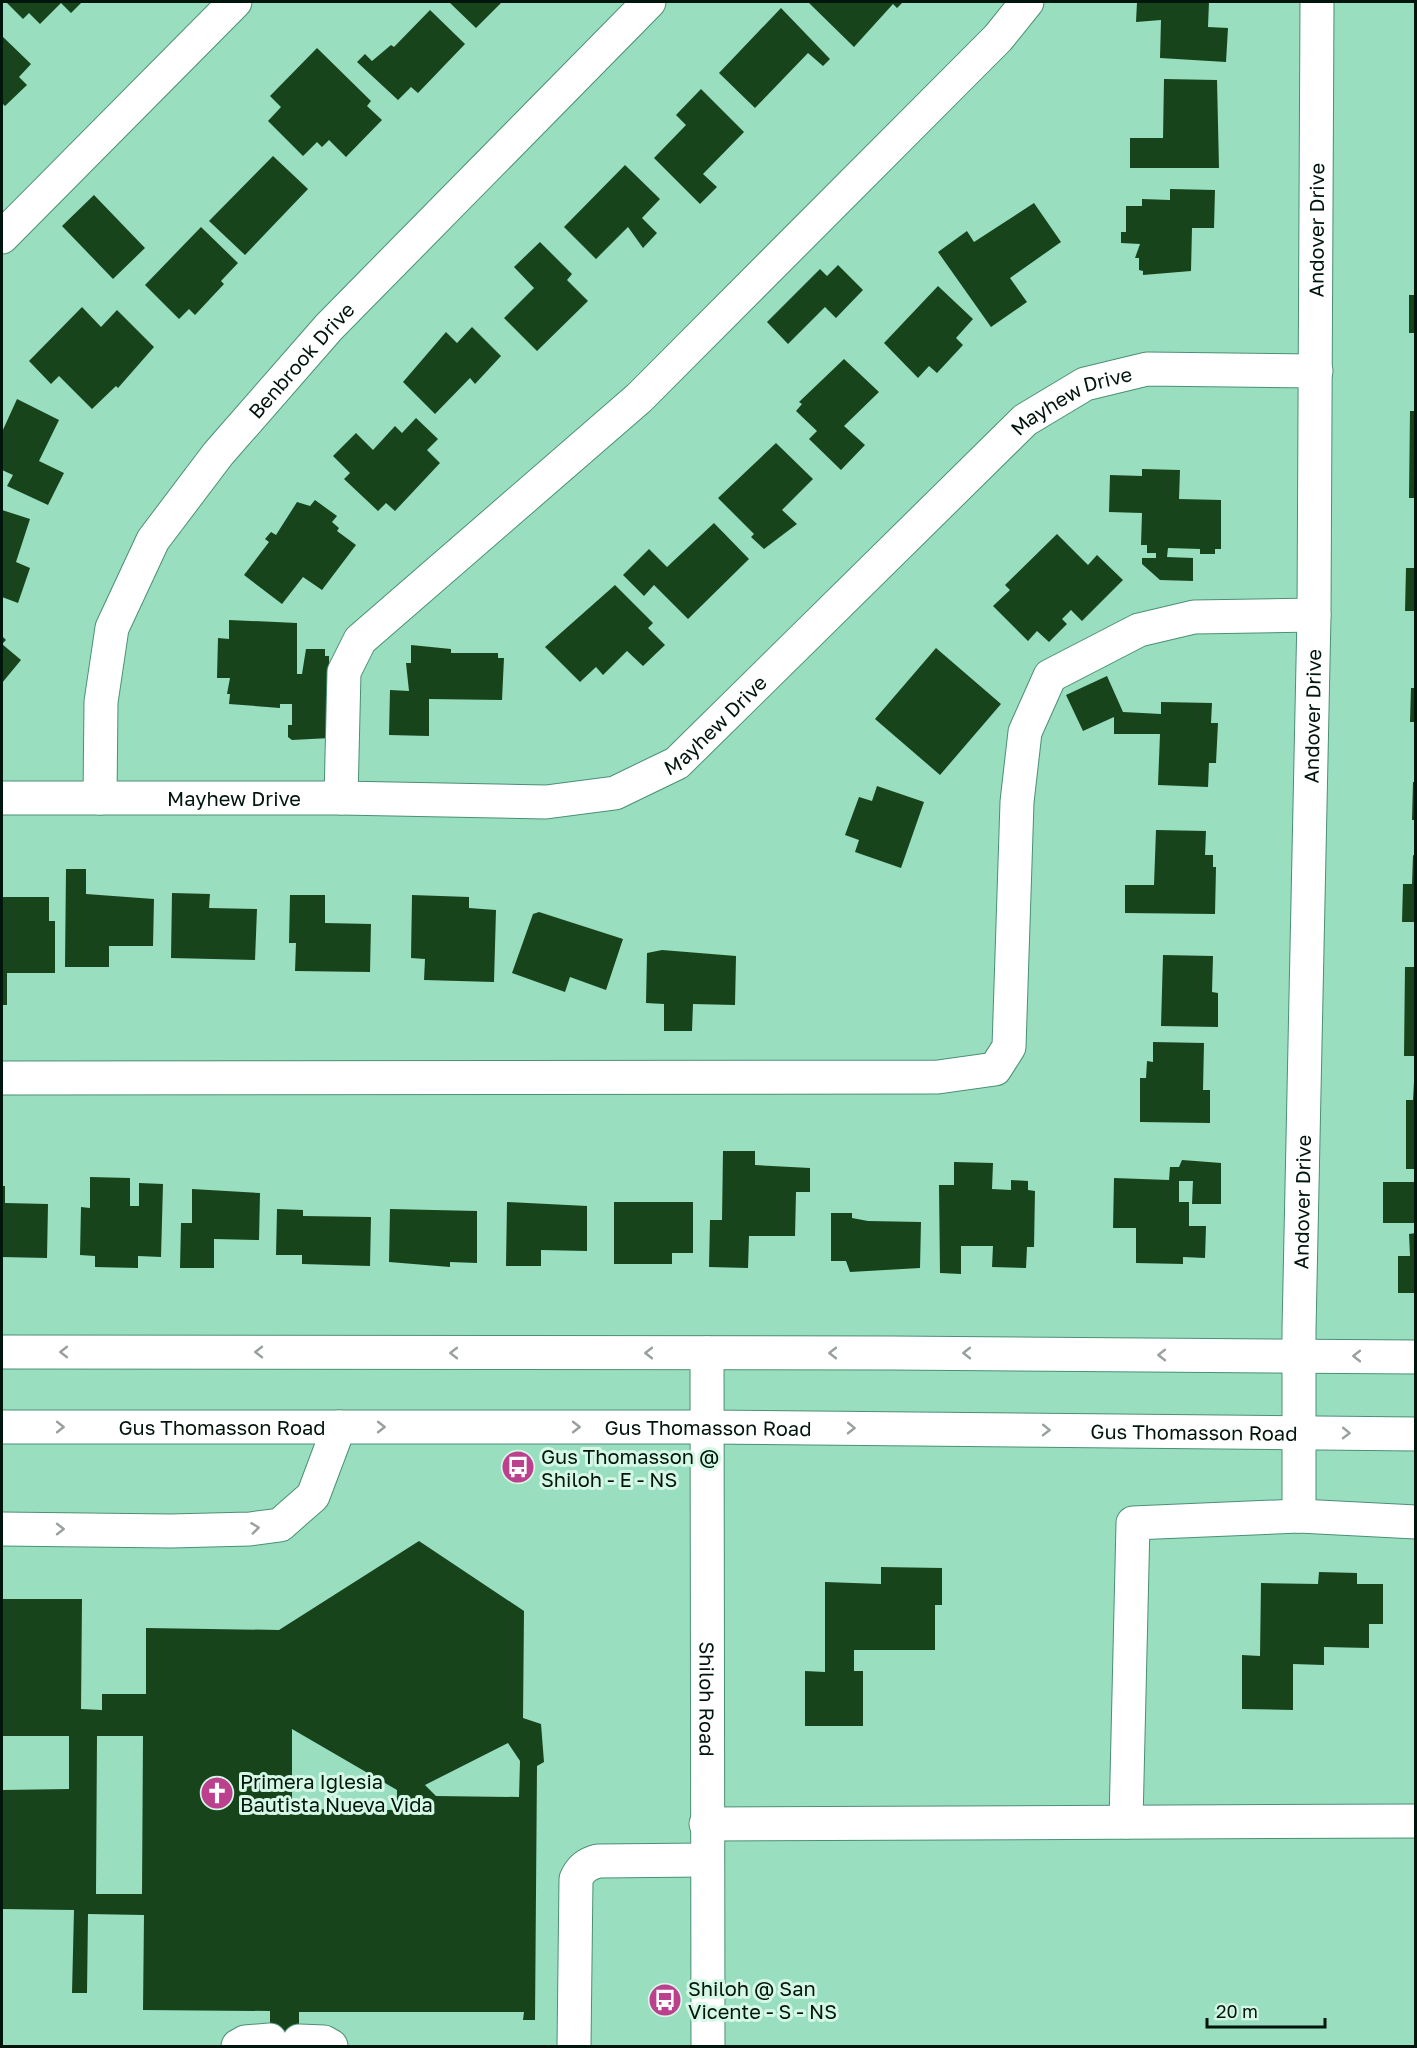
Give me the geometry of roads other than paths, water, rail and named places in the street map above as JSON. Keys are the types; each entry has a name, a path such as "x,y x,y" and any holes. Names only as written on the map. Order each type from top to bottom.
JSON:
{"street":[{"path":"2,237 235,2"},
{"name":"Benbrook Drive","path":"100,798 101,702 112,628 153,540 218,454 329,327 649,2"},
{"path":"341,798 344,672 360,640 639,398 998,38 1027,2"},
{"name":"Andover Drive","path":"1299,1516 1314,615 1317,2"},
{"name":"Mayhew Drive","path":"2,798 341,798 546,802 615,793 677,763 1025,420 1085,384 1147,369 1316,371"},
{"path":"2,1078 938,1077 995,1070 1009,1047 1017,802 1025,732 1050,676 1139,630 1194,617 1314,615"},
{"path":"2,1352 1416,1357"},
{"name":"Shiloh Road","path":"707,1353 708,2046"},
{"name":"Gus Thomasson Road","path":"2,1427 708,1427 1416,1434"},
{"path":"2,1529 171,1531 250,1529 280,1525 313,1496 339,1427"},
{"path":"1126,1822 1132,1523 1299,1516 1416,1522"},
{"path":"706,1824 1416,1821"},
{"path":"574,2046 576,1880 579,1872 587,1864 598,1860 706,1860"},
{"path":"238,2046 245,2042 285,2041 324,2042 331,2046"}],"place":[{"name":"Gus Thomasson @ Shiloh - E - NS","path":"518,1467"},
{"name":"Primera Iglesia Bautista Nueva Vida","path":"217,1793"},
{"name":"Shiloh @ San Vicente - S - NS","path":"665,2000"}]}
